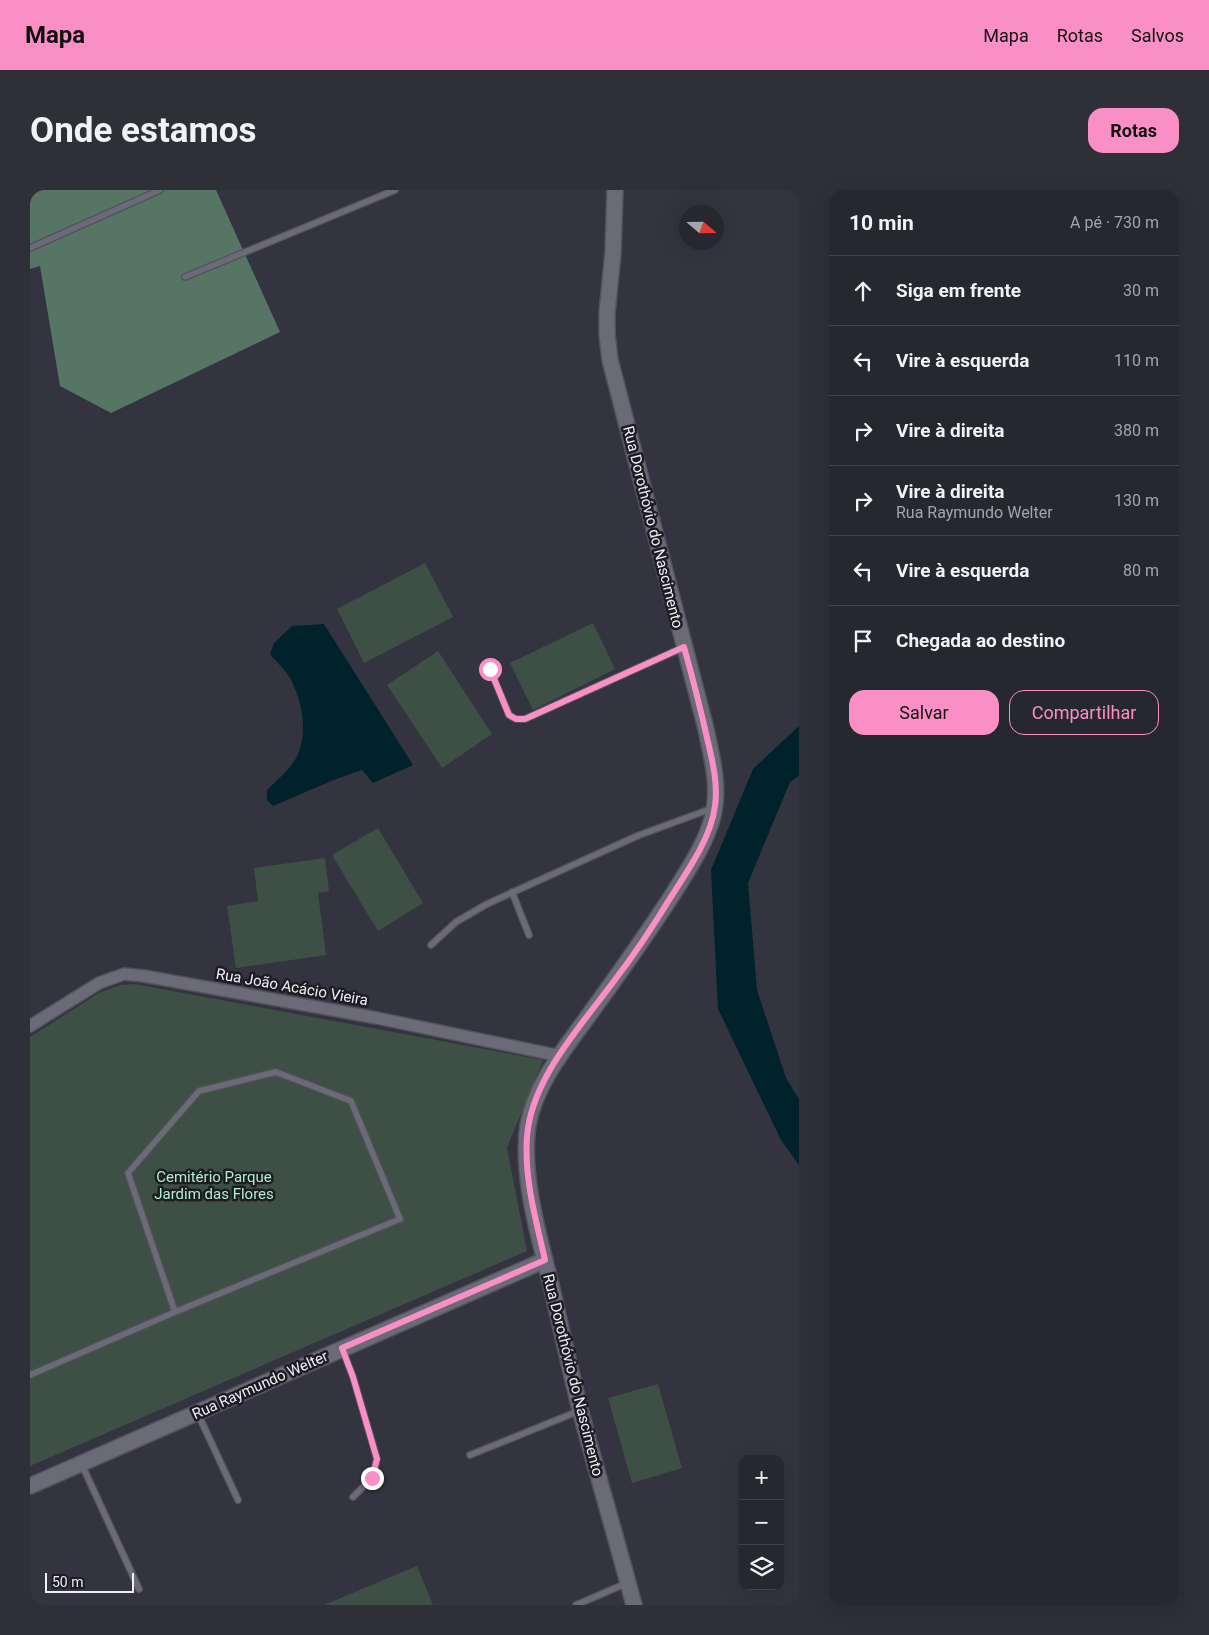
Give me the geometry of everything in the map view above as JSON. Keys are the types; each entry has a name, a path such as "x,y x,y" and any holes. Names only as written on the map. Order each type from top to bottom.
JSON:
{"street":[{"name":"Rua Dorothóvio do Nascimento","path":"615,190 614,244 607,313 610,360 711,754 715,784 715,807 710,825 695,858 639,947 560,1056 537,1095 527,1137 529,1184 545,1260 580,1410 634,1605"},
{"name":"Rua João Acácio Vieira","path":"30,1026 98,983 124,974 377,1018 560,1056"},
{"name":"Rua Raymundo Welter","path":"30,1486 545,1260"}],"lane":[{"path":"30,248 160,190"},
{"path":"185,277 395,190"},
{"path":"490,669 509,715 516,719 525,719 684,647"},
{"path":"431,945 456,922 487,904 637,836 715,807"},
{"path":"512,892 529,935"},
{"path":"30,1375 175,1312 400,1219 351,1101 276,1072 199,1091 128,1172 175,1312"},
{"path":"342,1348 353,1377 377,1459 372,1478 353,1497"},
{"path":"470,1456 580,1410"},
{"path":"197,1412 238,1500"},
{"path":"82,1463 139,1589"},
{"path":"576,1605 628,1583"}],"green space":[{"path":"30,190 216,190 280,332 111,413 60,386 40,266 30,269"},
{"path":"425,563 453,617 364,663 337,609"},
{"path":"593,623 615,669 533,710 510,663"},
{"path":"438,651 492,734 442,768 387,685"},
{"path":"378,828 423,903 378,931 332,855"},
{"path":"325,858 329,891 318,893 326,955 236,968 227,906 258,901 254,868"},
{"name":"Cemitério Parque Jardim das Flores","path":"135,984 543,1060 507,1148 527,1251 30,1466 30,1037 99,993 120,985"},
{"path":"658,1384 682,1468 632,1483 608,1398"},
{"path":"417,1566 433,1605 324,1605"}],"water":[{"path":"324,624 413,765 373,783 362,770 273,806 267,800 267,790 296,759 303,735 303,725 298,696 294,687 288,675 270,654 274,643 292,626"},
{"path":"799,726 799,776 790,782 748,883 757,990 786,1078 799,1099 799,1165 781,1140 718,1009 711,870 753,769"}],"route":[{"path":"372,1478 377,1459 353,1377 342,1348 545,1260 527,1169 527,1137 537,1095 560,1056 639,947 695,858 710,825 715,807 716,794 711,754 684,647 525,719 516,719 509,715 490,669"}]}
